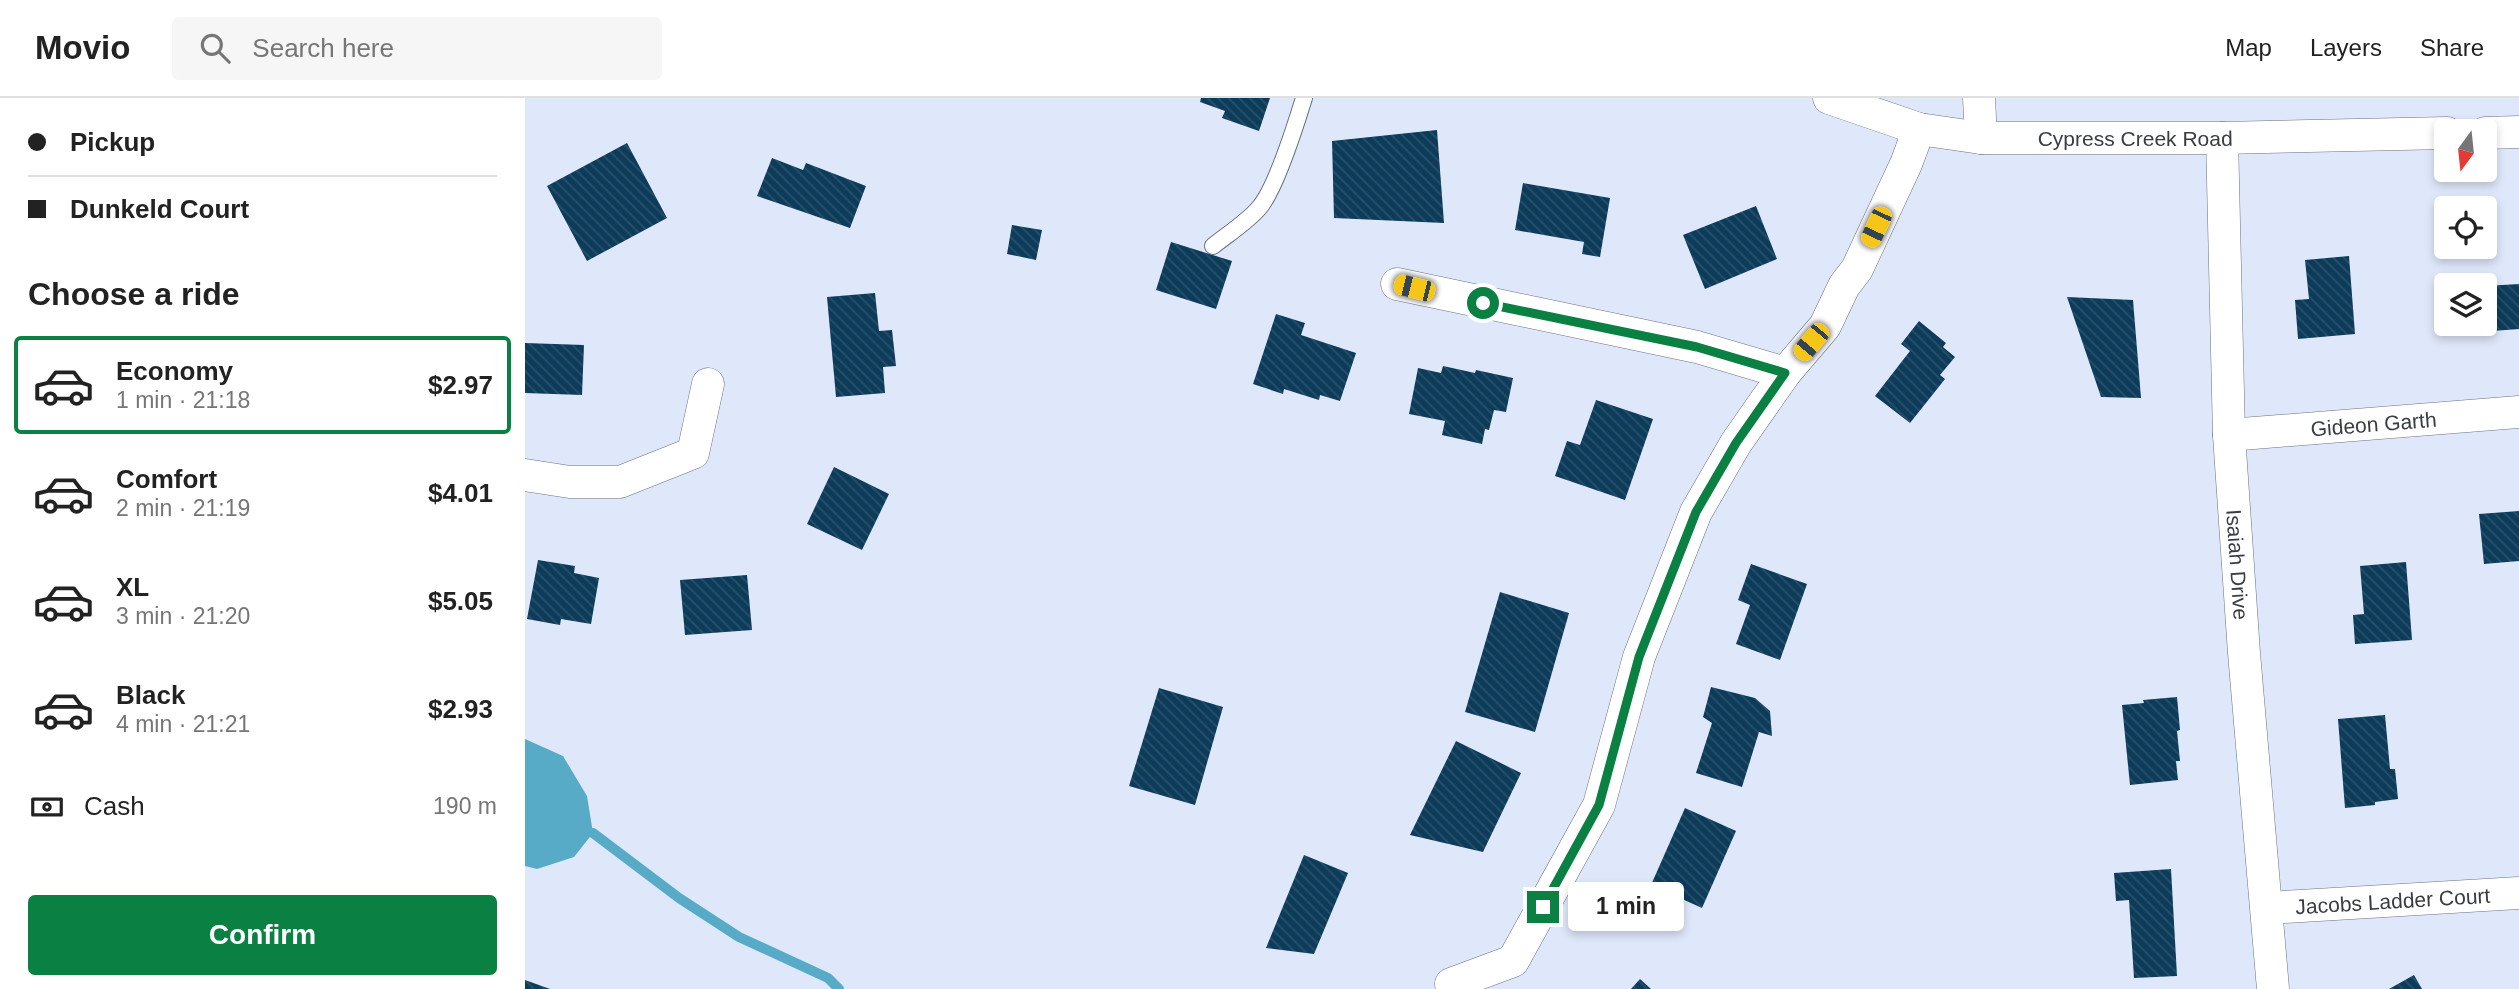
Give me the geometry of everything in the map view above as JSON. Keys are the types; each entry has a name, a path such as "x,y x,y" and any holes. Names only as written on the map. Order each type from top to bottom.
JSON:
{"street":[{"name":"Cypress Creek Road","path":"1829,98 1919,129 1981,138 2222,138 2434,133"},
{"path":"1979,98 1981,138"},
{"path":"1451,984 1513,961 1599,805 1639,657 1696,512 1736,443 1785,373 1825,326 1844,286 1857,269 1906,164 1919,129"},
{"path":"2497,132 2519,132"},
{"name":"Isaiah Drive","path":"2222,138 2229,435 2242,635 2273,989"},
{"path":"1397,284 1697,347 1785,373"},
{"path":"525,475 570,482 620,482 693,453 708,384"},
{"name":"Gideon Garth","path":"2229,435 2519,412"},
{"name":"Jacobs Ladder Court","path":"2267,908 2372,904 2519,893"}],"lane":[{"path":"1213,246 1258,209 1265,199 1274,183 1304,98"}],"water":[{"path":"525,739 563,756 587,796 593,833 574,857 537,869 525,866"}],"building":[{"path":"1201,98 1270,98 1259,131 1222,118 1225,111 1200,102"},
{"path":"1437,130 1444,223 1334,218 1332,141"},
{"path":"627,143 667,218 587,261 547,186"},
{"path":"772,158 803,170 806,163 866,186 850,228 757,196"},
{"path":"1523,183 1610,198 1600,257 1582,254 1584,242 1515,230"},
{"path":"1756,206 1777,259 1705,289 1683,235"},
{"path":"1012,225 1042,230 1036,260 1007,254"},
{"path":"1171,242 1232,261 1216,309 1156,290"},
{"path":"2349,256 2355,334 2298,339 2295,300 2309,299 2305,260"},
{"path":"2519,284 2519,329 2497,331 2497,285"},
{"path":"875,293 879,331 892,330 896,366 883,367 885,393 836,397 827,297"},
{"path":"2067,297 2133,300 2141,398 2101,397"},
{"path":"1276,314 1305,323 1301,335 1356,353 1340,401 1320,395 1319,400 1284,389 1283,394 1253,384"},
{"path":"1919,321 1946,343 1943,347 1955,357 1940,375 1945,379 1910,423 1875,396 1910,351 1901,344"},
{"path":"525,343 584,345 582,395 525,393"},
{"path":"1443,366 1513,378 1506,412 1494,410 1489,430 1485,429 1482,444 1442,435 1445,421 1409,414 1418,368 1441,373"},
{"path":"1596,400 1653,419 1625,500 1555,476 1567,441 1580,445"},
{"path":"834,467 889,494 862,550 807,524"},
{"path":"2519,511 2519,561 2484,564 2479,514"},
{"path":"538,560 575,566 574,573 599,578 591,624 561,619 560,625 527,619"},
{"path":"2406,562 2412,640 2355,644 2353,615 2364,614 2360,566"},
{"path":"1751,564 1807,584 1780,660 1736,644 1750,605 1738,600"},
{"path":"747,575 752,630 685,635 680,580"},
{"path":"1500,592 1569,613 1535,732 1465,712"},
{"path":"1711,687 1755,698 1770,711 1772,736 1759,732 1742,787 1696,773 1712,723 1703,717"},
{"path":"1159,688 1223,707 1195,805 1129,786"},
{"path":"2177,697 2180,730 2177,731 2180,761 2176,761 2178,780 2130,785 2122,705"},
{"path":"2385,715 2390,769 2395,769 2398,799 2345,808 2338,719"},
{"path":"1456,741 1521,773 1483,852 1410,835"},
{"path":"1685,808 1736,831 1702,908 1651,885"},
{"path":"1304,855 1348,873 1314,954 1266,948"},
{"path":"2171,869 2177,976 2134,978 2129,900 2116,901 2114,873"},
{"path":"2414,975 2422,989 2389,989"},
{"path":"1640,979 1651,989 1631,989"},
{"path":"525,980 550,989 525,989"}],"waterway":[{"path":"593,833 679,898 739,937 828,978 839,989"}],"route":[{"path":"1483,303 1697,347 1785,373 1736,443 1696,512 1639,657 1599,805 1543,907"}]}
